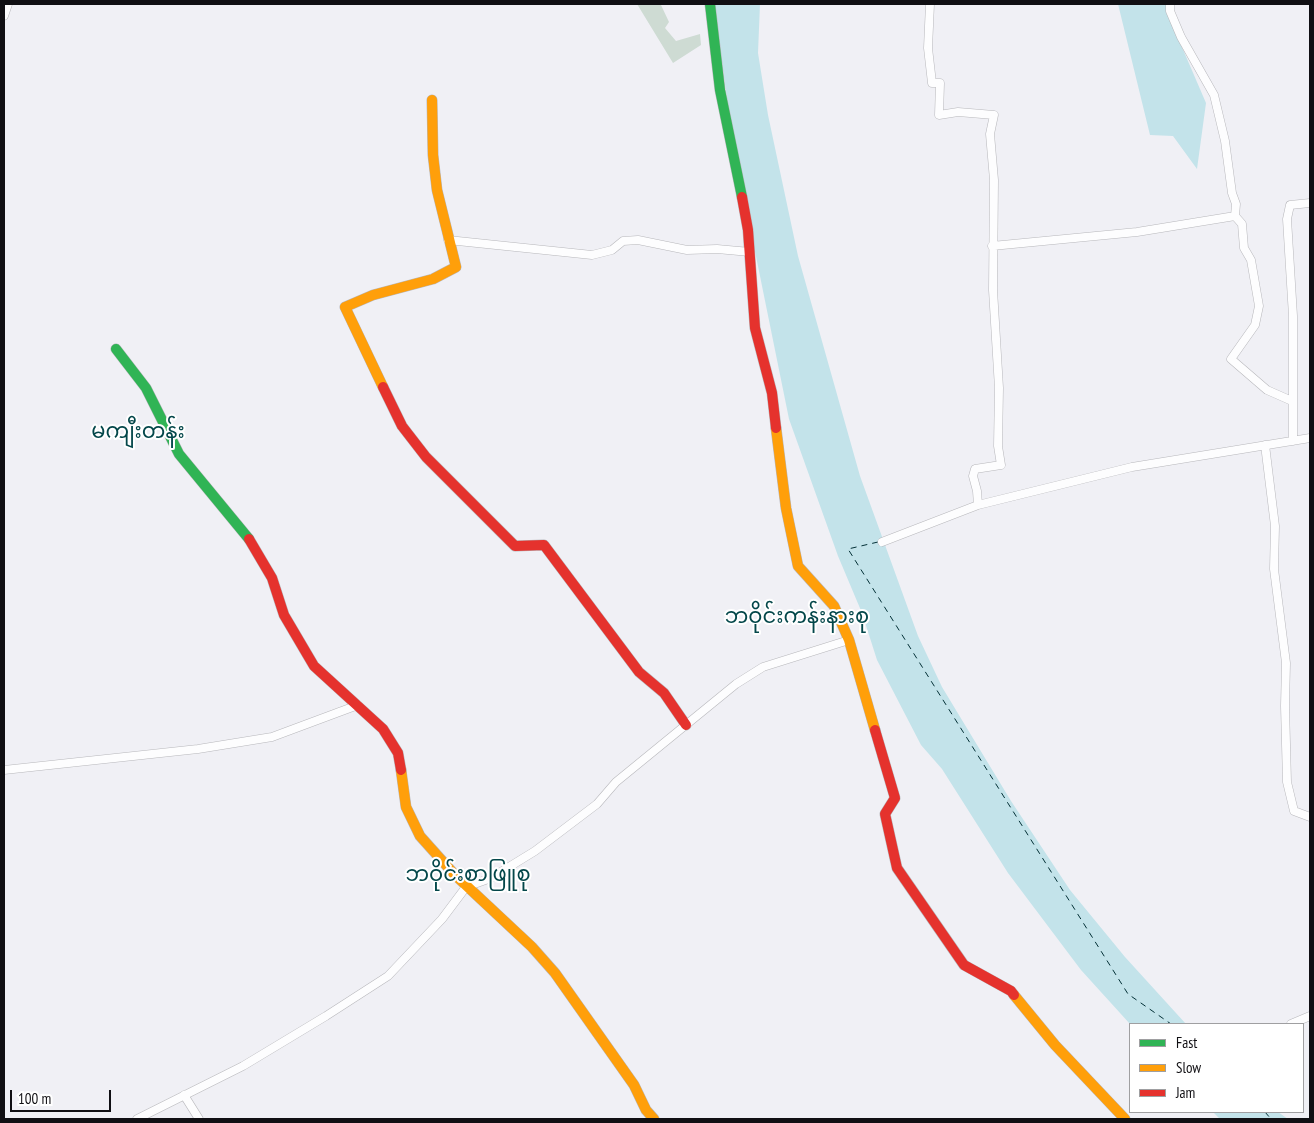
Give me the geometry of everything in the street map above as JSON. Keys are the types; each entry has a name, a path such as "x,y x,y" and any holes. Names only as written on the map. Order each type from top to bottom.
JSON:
{"street":[{"path":"4,16 8,4"},
{"path":"710,4 720,90 738,171 750,252 755,328 772,393 786,508 798,566 834,606 849,640 895,798 885,814 897,868 964,965 1010,991 1055,1045 1125,1119"},
{"path":"930,4 928,48 932,83 940,83 938,115 958,112 994,115 990,134 994,180 992,246 999,388 998,446 1001,466 975,469 973,476 978,505"},
{"path":"1170,4 1170,11 1181,37 1214,95 1225,140 1232,193 1236,204 1235,216 1242,224 1244,248 1251,260 1259,306 1255,325 1231,359 1267,390 1292,401"},
{"path":"432,100 433,155 448,240 456,267 433,279 373,295 345,307 402,426 426,457 515,546 544,545 610,630 639,672 664,693 686,725"},
{"path":"1293,441 1293,316 1287,218 1290,205 1310,203"},
{"path":"992,246 1137,232 1235,216"},
{"path":"448,240 592,255 612,250 623,241 638,240 687,250 717,249 750,252"},
{"path":"116,349 146,388 180,454 252,542 272,578 284,615 309,659 383,729 398,753 406,807 420,836 466,887 532,947 556,973 634,1085 646,1110 654,1119"},
{"path":"882,542 978,505 1132,467 1310,438"},
{"path":"1265,445 1274,526 1274,569 1286,663 1287,782 1294,811 1310,817"},
{"path":"137,1119 285,1041 388,976 442,918 466,887 491,878 534,852 597,804 616,782 736,684 763,667 849,640"},
{"path":"4,770 198,749 272,737 358,705"},
{"path":"1294,1023 1310,1016"},
{"path":"184,1095 199,1119"}],"shaded area":[{"path":"637,4 661,5 669,22 665,28 676,41 700,34 701,45 673,63"}],"water":[{"path":"714,4 760,4 758,53 768,115 798,256 860,476 918,636 942,687 1011,801 1070,890 1125,957 1185,1023 1129,1023 1081,970 1008,873 942,769 921,745 877,660 862,613 838,556 789,419 733,143"},
{"path":"1118,4 1166,4 1166,10 1206,103 1197,169 1173,136 1150,135"},
{"path":"1214,1113 1279,1113 1288,1119 1220,1119"}],"ferry route":[{"path":"878,542 848,549 1128,994 1170,1023"},
{"path":"1266,1113 1271,1119"}],"traffic: fast":[{"path":"710,4 720,90 742,197"},
{"path":"116,349 146,388 179,454 249,539"}],"traffic: slow":[{"path":"383,387 345,307 373,295 433,279 456,267 437,190 433,155 432,100"},
{"path":"776,428 786,508 798,566 834,606 849,640 875,730"},
{"path":"401,770 406,807 420,836 454,874 532,947 555,973 634,1085 646,1110 654,1119"},
{"path":"1014,995 1055,1045 1125,1119"}],"traffic: jam":[{"path":"742,197 748,230 755,328 772,393 776,428"},
{"path":"383,387 402,426 426,457 515,546 544,545 639,672 664,693 686,725"},
{"path":"249,539 272,578 284,615 314,666 383,729 398,753 401,770"},
{"path":"875,730 895,798 885,814 897,868 964,965 1011,991 1014,995"}],"district":[{"name":"မကျီးတန်း","path":"138,432"},
{"name":"ဘဝိုင်းကန်းနားစု","path":"797,617"},
{"name":"ဘဝိုင်းစာဖြူစု","path":"468,875"}]}
